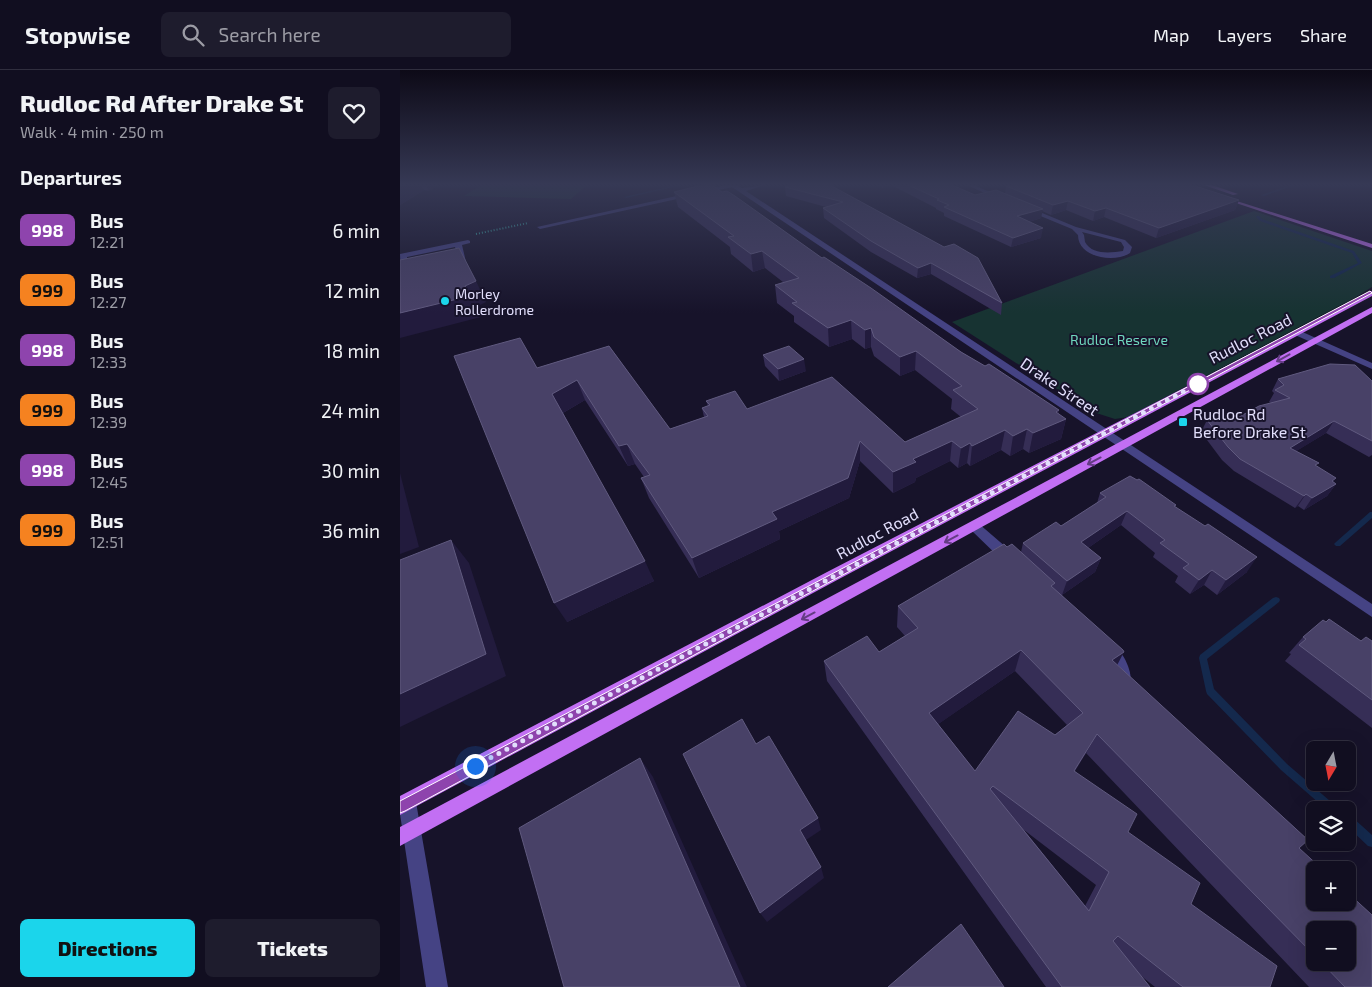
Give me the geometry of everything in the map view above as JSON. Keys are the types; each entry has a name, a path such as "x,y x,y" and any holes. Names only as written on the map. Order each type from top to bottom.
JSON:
{"main road":[{"path":"1317,228 1372,246"},
{"path":"1338,228 1372,239"},
{"name":"Rudloc Road","path":"403,804 1103,433 1372,293"},
{"name":"Rudloc Road","path":"405,834 1372,310"}],"street":[{"name":"Drake Street","path":"797,228 1372,611"},
{"path":"1074,228 1123,241 1128,247 1126,254 1109,255 1082,247 1080,243 1081,236 1074,228"},
{"path":"414,270 405,272 401,256 468,242"},
{"path":"453,262 463,260 458,244"},
{"path":"1298,333 1372,366"},
{"path":"974,526 1018,566"},
{"path":"1098,639 1112,653 1120,665 1124,685 1131,693"},
{"path":"403,804 405,834 437,987"}],"green space":[{"name":"Rudloc Reserve","path":"1208,228 1304,228 1372,251 1372,287 1128,417 1115,419 1093,412 952,322"}],"building":[{"path":"723,228 780,228 822,258 824,257 871,288 961,352 985,366 989,364 1059,410 1056,412 1066,419 1033,433 1027,429 1013,436 1005,430 972,446 970,443 961,448 952,441 913,459 916,462 893,472 860,441 848,478 772,512 777,519 692,558 641,478 650,475 627,444 619,446 577,380 552,394 645,561 554,603 454,356 520,338 537,368 609,346 670,429 708,416 702,408 710,405 706,401 735,391 747,409 832,377 905,442 978,409 953,390 962,386 916,351 900,357 874,337 871,328 865,330 851,320 828,328 792,303 797,302 775,285 799,278 762,251 751,254 728,237 734,236"},
{"path":"852,228 909,228 944,247 954,244 978,258 1002,303 931,263 918,268"},
{"path":"990,228 1043,228 1013,238"},
{"path":"459,248 476,281 465,286 470,296 400,313 400,260"},
{"path":"789,346 804,359 778,369 763,355"},
{"path":"1330,364 1355,365 1372,381 1372,441 1334,421 1290,448 1319,463 1315,465 1336,478 1332,481 1336,484 1312,498 1306,494 1304,496 1240,459 1207,420 1239,417 1259,406 1290,398 1275,390 1284,385 1278,379"},
{"path":"1130,476 1137,480 1139,479 1176,505 1174,506 1205,526 1208,524 1257,557 1226,580 1212,570 1199,580 1183,568 1189,564 1160,543 1165,540 1127,511 1081,542 1101,558 1067,581 1023,543 1056,522 1061,526 1106,497 1100,493"},
{"path":"451,540 486,654 400,694 400,560"},
{"path":"1004,544 1007,547 1012,544 1055,583 1051,586 1123,650 1124,652 1112,660 1306,838 1306,842 1299,848 1313,861 1306,861 1306,911 1356,911 1356,900 1372,915 1372,987 1345,987 1330,971 1356,971 1356,921 1306,921 1306,947 1097,734 1074,771 1137,814 1128,832 1200,883 1191,904 1277,966 1270,987 1183,987 1118,936 1113,941 1150,987 1062,987 824,661 867,636 879,652 918,628 898,606","holes":["1021,650 1083,713 1055,735 1018,711 975,771 929,713","993,786 1109,872 1089,911 990,789"]},
{"path":"1329,619 1361,641 1366,637 1372,641 1372,700 1299,645 1306,639 1303,637 1323,620 1326,622"},
{"path":"742,719 756,744 769,736 818,818 800,830 821,867 760,913 683,754"},
{"path":"640,758 740,987 564,987 519,828"},
{"path":"961,924 1004,987 888,987"}],"waterway":[{"path":"1283,228 1353,252 1360,263 1332,277"},
{"path":"1338,544 1372,514"},
{"path":"1276,600 1203,658 1210,691 1284,767 1324,801"},
{"path":"1356,828 1372,842"}],"bus line":[{"name":"998","path":"400,806 1103,433 1372,293"}],"place":[{"name":"Morley Rollerdrome","path":"445,301"},
{"name":"Rudloc Rd Before Drake St","path":"1183,422"}],"route":[{"path":"475,766 1198,384"}]}
